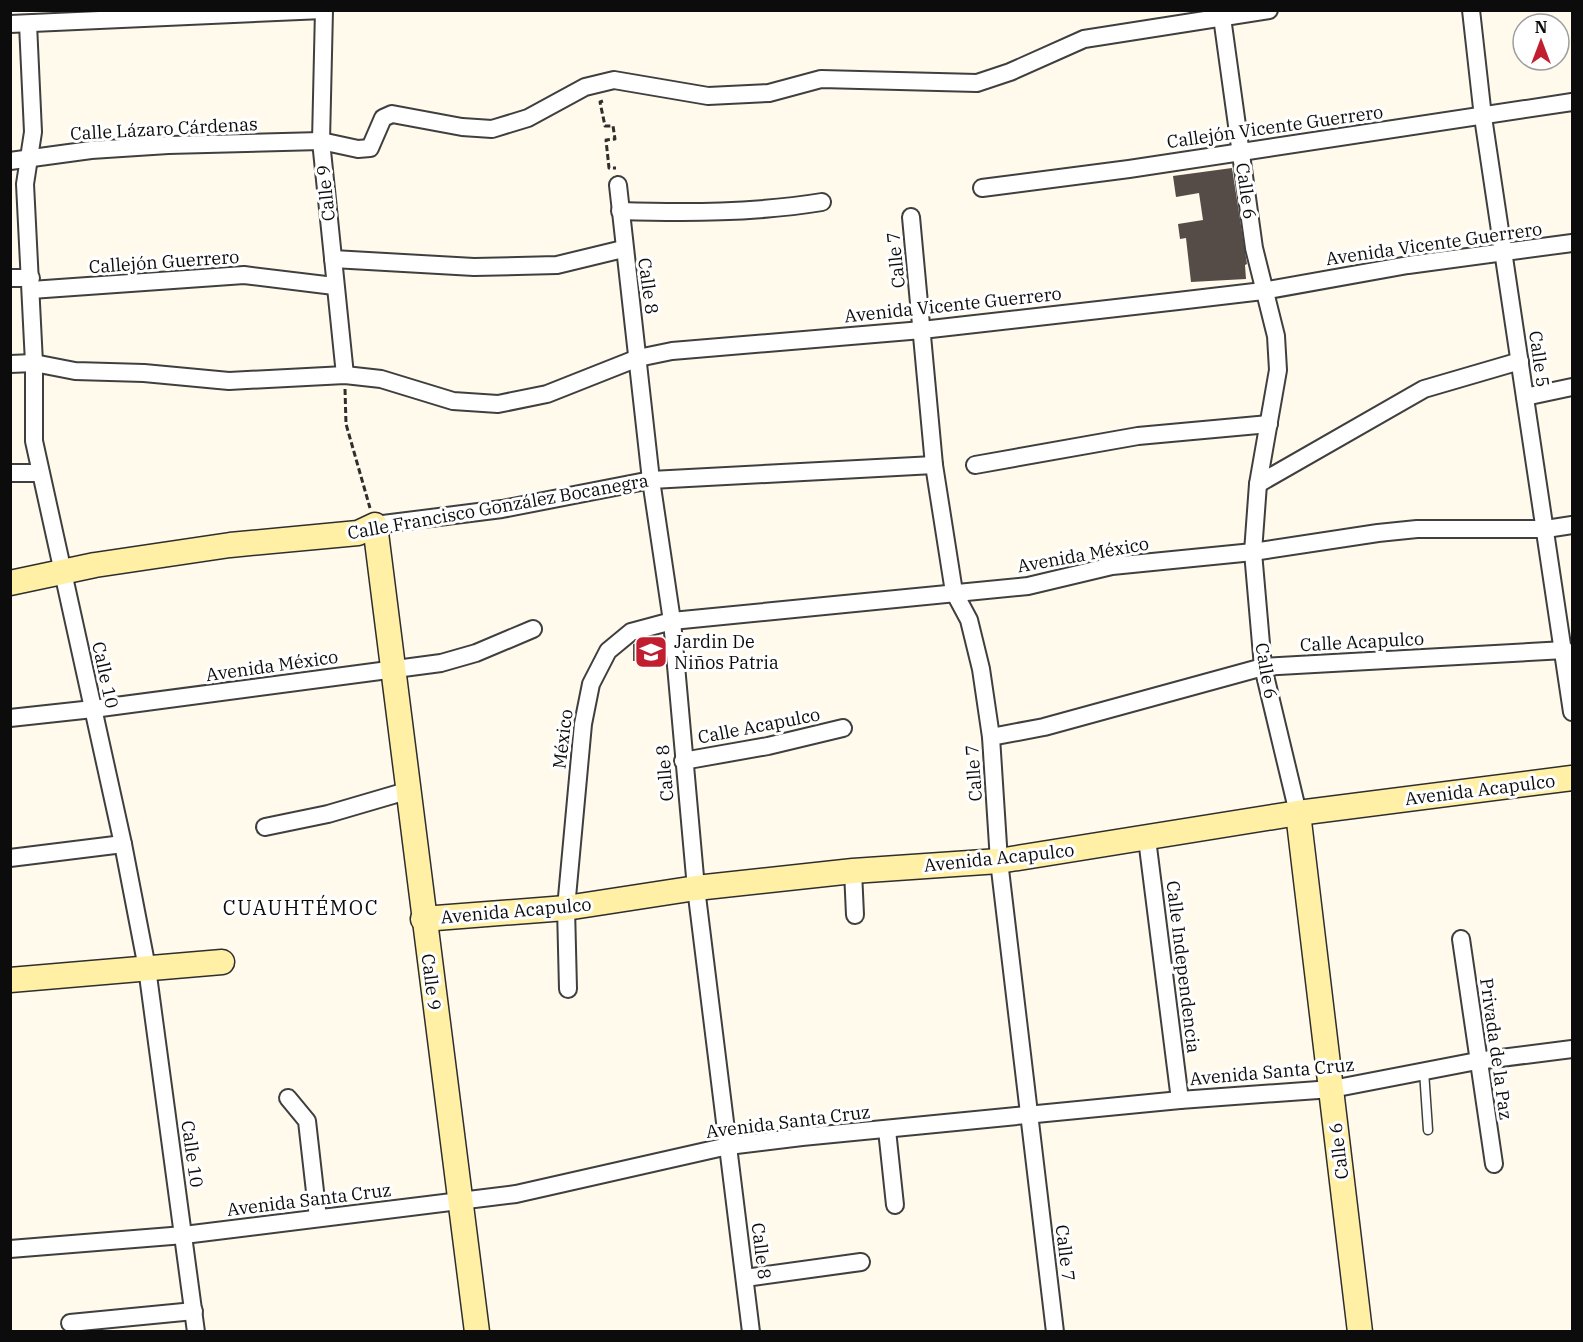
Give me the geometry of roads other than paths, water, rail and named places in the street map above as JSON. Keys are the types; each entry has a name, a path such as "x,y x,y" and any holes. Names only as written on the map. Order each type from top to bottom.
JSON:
{"street":[{"path":"10,24 323,10"},
{"name":"Calle 9","path":"323,10 321,141 334,286 345,375"},
{"path":"1221,14 1269,10"},
{"name":"Calle 5","path":"1471,10 1483,117 1525,397 1546,529 1566,613 1565,650 1572,712"},
{"name":"Calle Lázaro Cárdenas","path":"10,161 91,150 168,145 321,141 358,149 370,148 383,118 392,114 462,127 492,129 528,118 585,87 614,80 708,96 769,93 821,79 977,83 1010,72 1084,39 1221,14"},
{"name":"Calle 6","path":"1221,14 1263,291 1276,336 1278,370 1258,484 1253,552 1263,667 1298,813 1360,1332"},
{"name":"Calle 10","path":"28,24 33,132 25,184 34,363 34,441 39,473 48,498 123,844 147,968 196,1332"},
{"name":"Callejón Vicente Guerrero","path":"982,188 1483,117 1572,102"},
{"name":"Calle 8","path":"618,185 623,249 651,480 672,621 696,888 752,1332"},
{"path":"620,210 706,214 783,208 822,202"},
{"name":"Calle 7","path":"911,218 934,465 954,592 969,620 981,669 991,737 999,861 1055,1332"},
{"name":"Avenida Vicente Guerrero","path":"345,375 381,379 453,401 498,404 547,394 638,358 672,351 922,330 1263,291 1408,265 1504,254 1572,243"},
{"path":"333,259 474,267 557,265 623,249"},
{"name":"Callejón Guerrero","path":"10,278 31,284 244,275 334,286"},
{"path":"1258,484 1424,389 1521,361"},
{"path":"10,364 34,363 75,371 144,373 229,381 345,375"},
{"path":"1525,397 1572,387"},
{"path":"975,465 1138,436 1269,424"},
{"name":"Calle Francisco González Bocanegra","path":"10,583 64,574 94,565 230,545 358,533 375,525 502,509 651,480 934,465"},
{"path":"10,473 39,473"},
{"name":"Calle 9","path":"375,525 477,1332"},
{"name":"Avenida México","path":"672,621 1028,586 1112,566 1253,552 1397,531 1546,529 1572,525"},
{"name":"México","path":"568,989 566,908 583,724 591,684 608,651 631,632 672,621"},
{"name":"Avenida México","path":"10,718 441,663 464,657 533,629"},
{"name":"Calle Acapulco","path":"991,737 1065,721 1263,667 1565,650"},
{"name":"Calle Acapulco","path":"683,760 768,746 843,728"},
{"name":"Avenida Acapulco","path":"423,919 566,908 696,888 853,871 999,861 1298,813 1572,778"},
{"path":"265,828 328,814 410,790"},
{"name":"Calle Independencia","path":"1147,839 1180,1100"},
{"path":"10,858 123,844"},
{"path":"853,871 855,915"},
{"name":"Privada de la Paz","path":"1461,939 1477,1061 1494,1164"},
{"path":"10,980 222,962"},
{"name":"Avenida Santa Cruz","path":"10,1249 183,1235 516,1194 728,1146 1180,1100 1332,1089 1477,1061 1572,1049"},
{"path":"288,1098 306,1121 318,1218"},
{"path":"887,1130 896,1205"},
{"path":"745,1278 861,1262"},
{"path":"70,1323 194,1311"}],"lane":[{"path":"1424,1071 1428,1130"}],"place":[{"name":"Jardin De Niños Patria","path":"651,652"}],"district":[{"name":"CUAUHTÉMOC","path":"301,908"}]}
